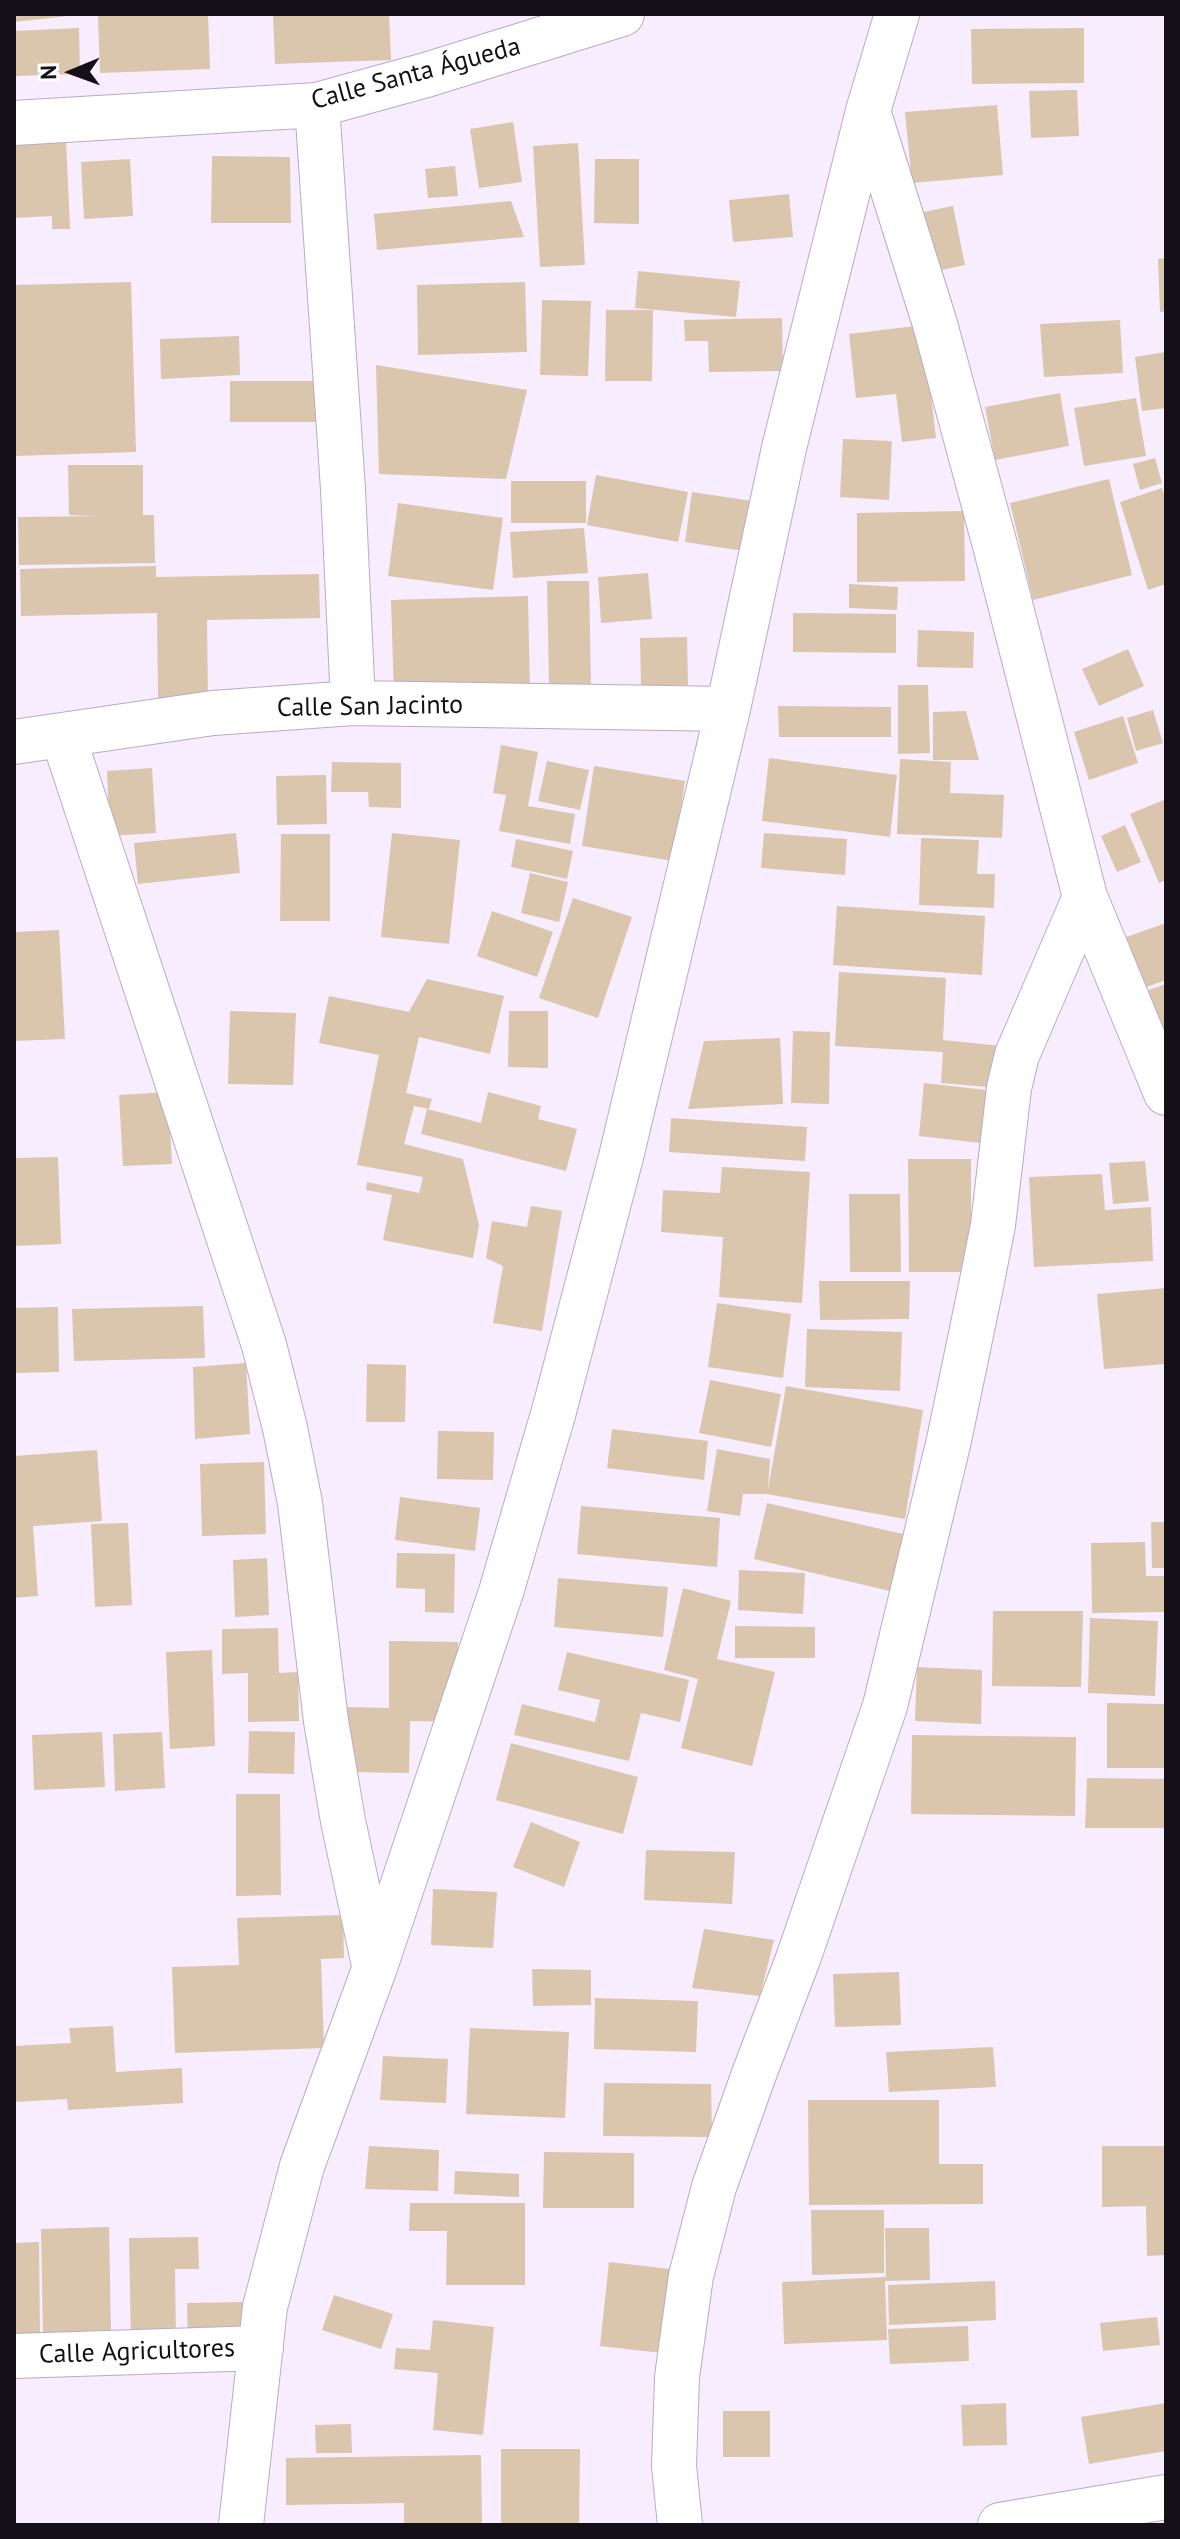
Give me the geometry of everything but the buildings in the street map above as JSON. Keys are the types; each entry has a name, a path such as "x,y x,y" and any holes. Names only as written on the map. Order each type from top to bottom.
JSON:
{"street":[{"name":"Calle Santa Águeda","path":"14,123 317,105 426,75 622,14"},
{"path":"241,2525 265,2307 302,2166 375,1967 501,1592 554,1411 621,1157 728,709 784,448 868,111 897,14"},
{"path":"317,105 343,489 353,703"},
{"path":"868,111 939,339 1085,897 1166,1093"},
{"name":"Calle San Jacinto","path":"14,742 213,713 353,703 728,709"},
{"path":"63,736 268,1359 300,1503 326,1721 343,1821 375,1967"},
{"path":"680,2525 674,2466 677,2377 691,2276 719,2172 798,1959 885,1706 949,1440 974,1320 993,1225 1009,1088 1017,1055 1085,897"},
{"name":"Calle Agricultores","path":"14,2356 261,2348"},
{"path":"1000,2525 1166,2497"}]}
